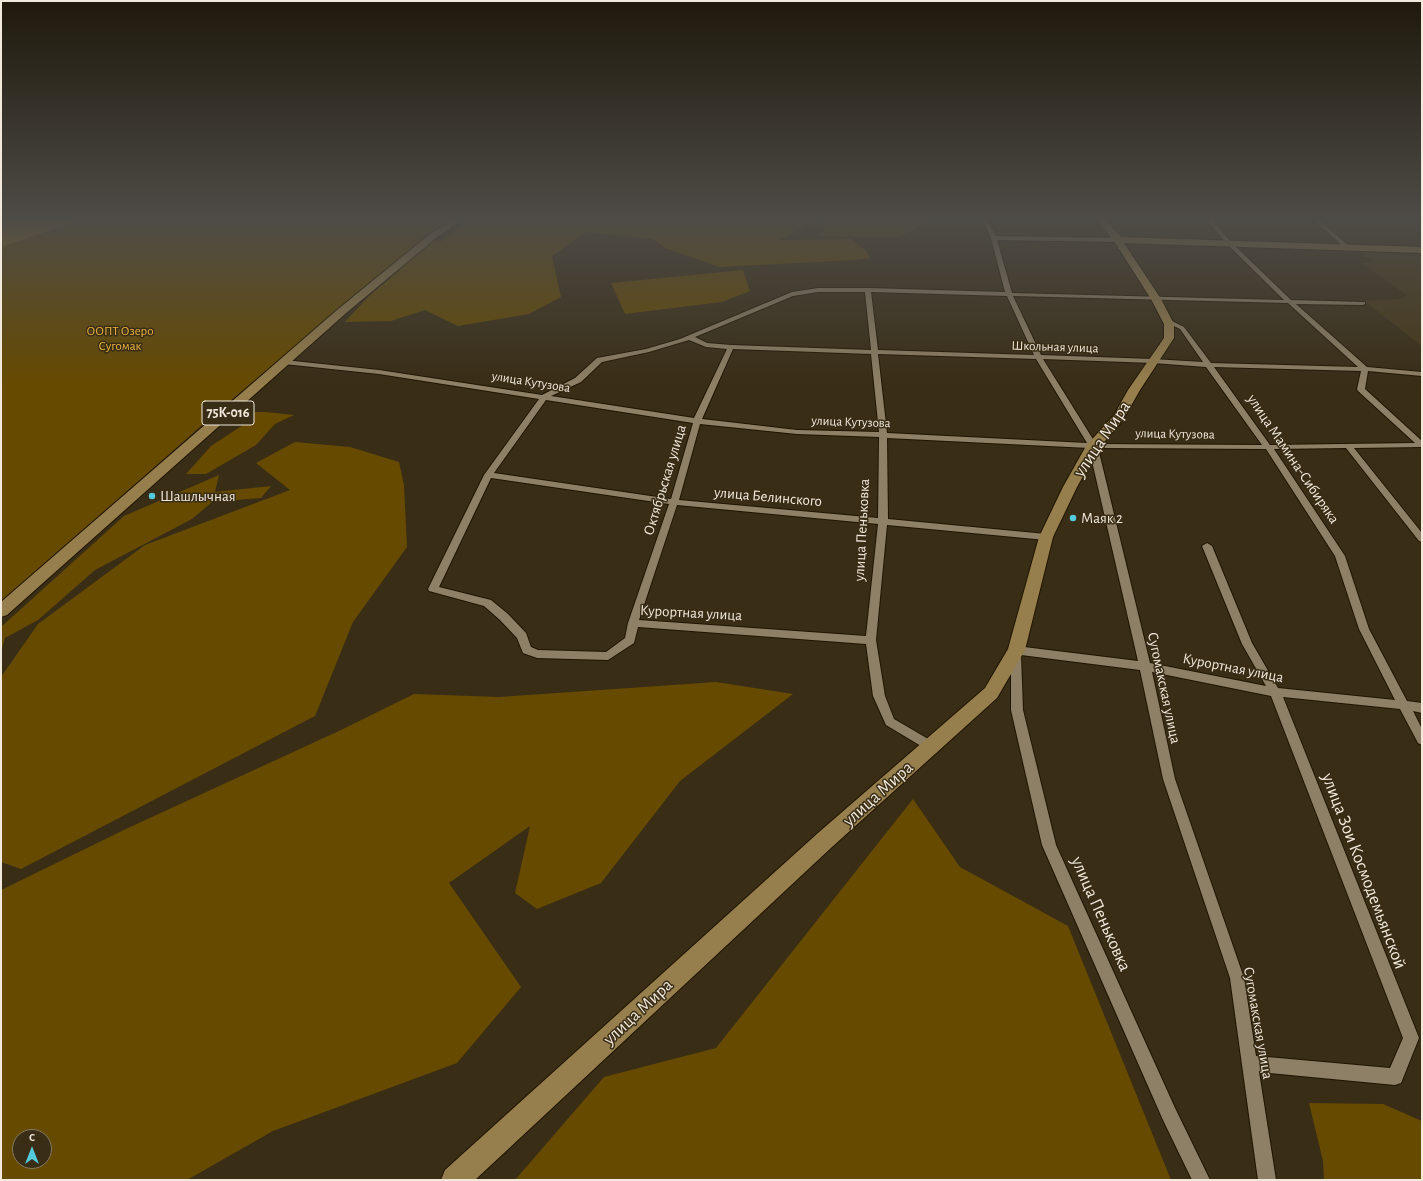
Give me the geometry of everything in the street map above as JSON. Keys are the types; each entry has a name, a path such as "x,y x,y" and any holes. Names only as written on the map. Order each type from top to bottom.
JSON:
{"main road":[{"name":"75К-016","path":"1,611 384,275"},
{"path":"1141,275 1156,299 1166,320"},
{"name":"улица Мира","path":"455,1180 825,840 991,693 1016,650 1046,538 1070,487 1093,446 1119,417 1169,338 1170,332 1166,320"}],"street":[{"name":"Сугомакская улица","path":"1004,275 1009,294 1039,358 1093,446 1145,666 1169,779 1237,978 1267,1180"},
{"path":"1262,275 1365,369 1362,389 1422,445"},
{"path":"488,475 545,396 578,380 600,360 647,351 689,337 792,294 818,290 868,290 1156,299 1363,303"},
{"name":"улица Пеньковка","path":"868,290 873,352 883,435 883,521 871,640 879,696 890,722 931,747"},
{"name":"улица Мамина-Сибиряка","path":"1166,320 1182,328 1210,365 1268,447 1340,556 1364,629 1422,740"},
{"name":"Школьная улица","path":"689,337 706,345 731,347 1210,365 1365,369 1422,374"},
{"name":"Октябрьская улица","path":"633,623 674,502 697,421 731,347"},
{"name":"улица Кутузова","path":"284,362 379,372 545,396 697,421 797,432 1093,446 1349,447 1422,445"},
{"path":"1349,447 1422,539"},
{"name":"улица Белинского","path":"488,475 674,502 883,521 1046,538"},
{"name":"Курортная улица","path":"488,475 433,590 487,603 504,617 522,636 527,650 537,654 608,656 630,640 633,623 871,640"},
{"name":"улица Зои Космодемьянской","path":"1207,546 1247,644 1275,692 1411,1038 1395,1077 1250,1063"},
{"name":"улица Пеньковка","path":"1016,650 1017,710 1049,844 1169,1114 1201,1180"},
{"name":"Курортная улица","path":"1016,650 1145,666 1275,692 1422,708"}],"shaded area":[{"path":"1379,275 1422,275 1422,346 1364,301 1399,299 1407,295"}],"green space":[{"name":"ООПТ Озеро Сугомак","path":"1,275 380,275 216,413 1,602"},
{"name":"ООПТ Озеро Сугомак","path":"394,275 556,275 561,297 529,314 458,326 425,310 391,321 345,322 369,296"},
{"path":"691,275 745,275 750,291 722,302 625,314 611,283"},
{"path":"252,412 294,415 275,424 256,445 206,474 186,474 211,446 243,425 244,418"},
{"path":"295,442 350,447 399,462 404,485 407,547 353,622 315,716 21,869 1,862 1,677 38,624 145,545 290,490 256,463"},
{"path":"219,475 215,492 271,486 261,498 212,502 192,519 95,570 38,620 5,638 1,652 1,627 124,516"},
{"path":"716,682 793,694 680,781 601,883 537,909 515,893 530,826 449,883 521,987 457,1063 273,1131 187,1180 1,1180 1,890 128,828 341,730 414,694 499,697"},
{"path":"913,799 960,867 1068,926 1171,1180 515,1180 604,1077 716,1048"},
{"path":"1309,1103 1383,1104 1422,1121 1422,1180 1324,1180 1323,1161"}],"place":[{"name":"Шашлычная","path":"152,496"},
{"name":"Маяк 2","path":"1073,518"}]}
